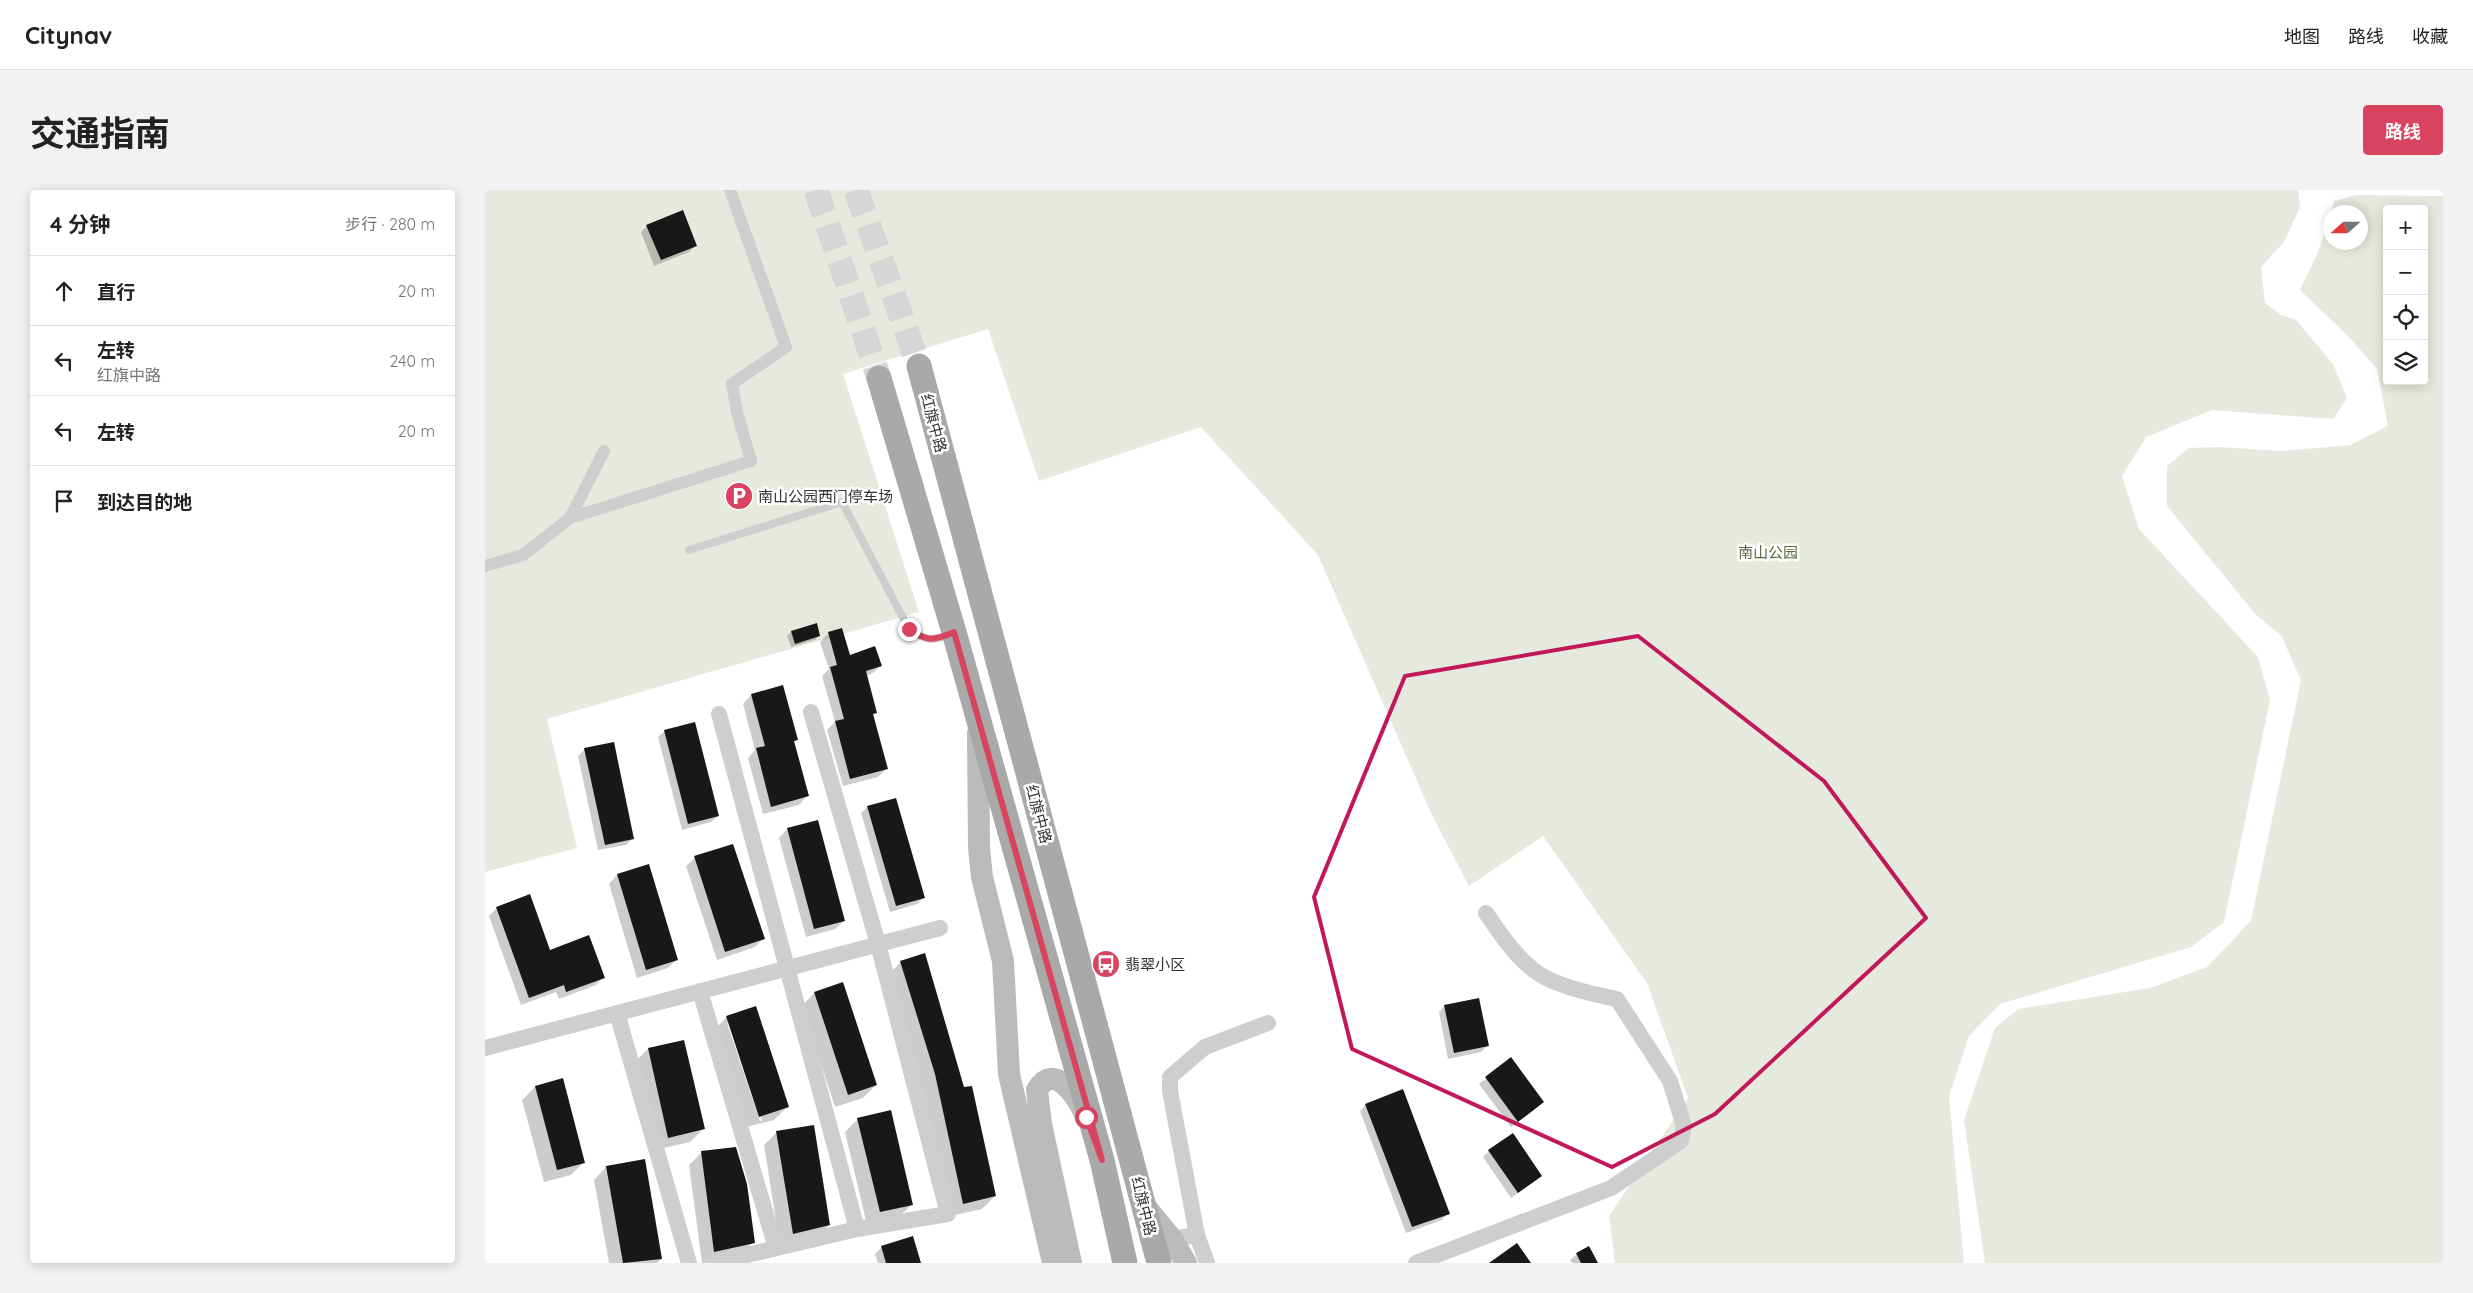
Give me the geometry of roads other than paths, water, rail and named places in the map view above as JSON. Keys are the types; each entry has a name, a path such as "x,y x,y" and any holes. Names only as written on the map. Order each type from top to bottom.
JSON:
{"main road":[{"name":"红旗中路","path":"919,366 1159,1263"},
{"name":"红旗中路","path":"879,378 954,632 1102,1160 1125,1263"},
{"path":"977,719 979,847 982,877 1003,961 1009,1074 1053,1263"},
{"path":"1071,1263 1037,1107 1037,1090 1041,1084 1050,1080 1060,1081 1075,1094 1102,1160"},
{"path":"1144,1205 1173,1239 1186,1263"}],"street":[{"path":"485,566 523,555 571,518 751,461 737,412 732,384 786,346 730,190"},
{"path":"571,518 604,451"},
{"path":"713,1263 857,1229 947,1214 878,944 811,712"},
{"path":"719,714 857,1229"},
{"path":"1416,1263 1611,1188 1681,1141 1684,1126 1670,1081 1617,999 1579,991 1531,969 1504,940 1486,912"},
{"path":"485,1048 940,928"},
{"path":"700,991 776,1248"},
{"path":"617,1012 689,1263"},
{"path":"1207,1263 1197,1235 1170,1091 1170,1077 1205,1047 1268,1023"},
{"path":"1173,1239 1197,1235"}],"lane":[{"path":"689,550 842,502 909,629 923,639 939,639 954,632"}],"tunnel":[{"path":"816,190 879,378"},
{"path":"856,190 919,366"}],"place":[{"name":"南山公园西门停车场","path":"739,496"},
{"name":"翡翠小区","path":"1106,964"}],"park label":[{"name":"南山公园","path":"1768,552"}]}
